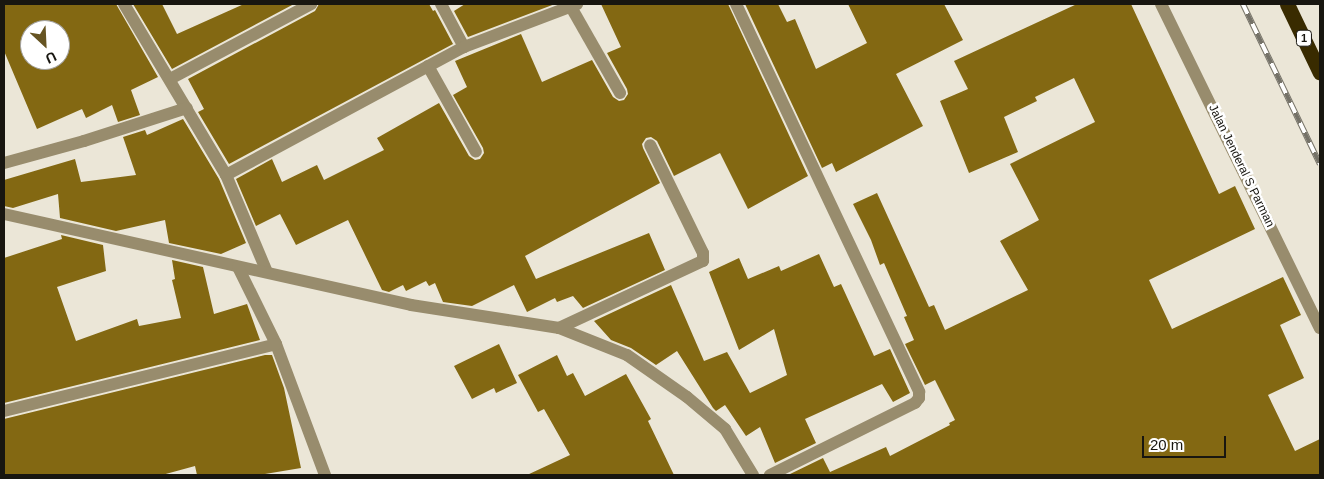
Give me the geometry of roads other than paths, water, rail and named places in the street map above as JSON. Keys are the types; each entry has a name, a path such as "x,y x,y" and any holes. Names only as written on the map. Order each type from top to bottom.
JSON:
{"highway":[{"name":"1","path":"1287,4 1320,73"}],"street":[{"path":"124,4 226,175 267,272"},
{"path":"170,79 311,4"},
{"path":"441,4 464,47"},
{"path":"736,4 919,392 919,398 915,402 770,475"},
{"name":"Jalan Jenderal S Parman","path":"1161,4 1320,328"},
{"path":"226,175 464,47 574,5 620,93"},
{"path":"428,66 476,152"},
{"path":"4,163 84,141 187,108"},
{"path":"559,328 703,261 704,253 650,145"},
{"path":"4,214 411,305 559,328 627,356 687,397 725,429 753,475"},
{"path":"238,267 276,344 325,475"},
{"path":"4,411 276,344"}],"railway":[{"path":"1243,4 1320,164"}]}
